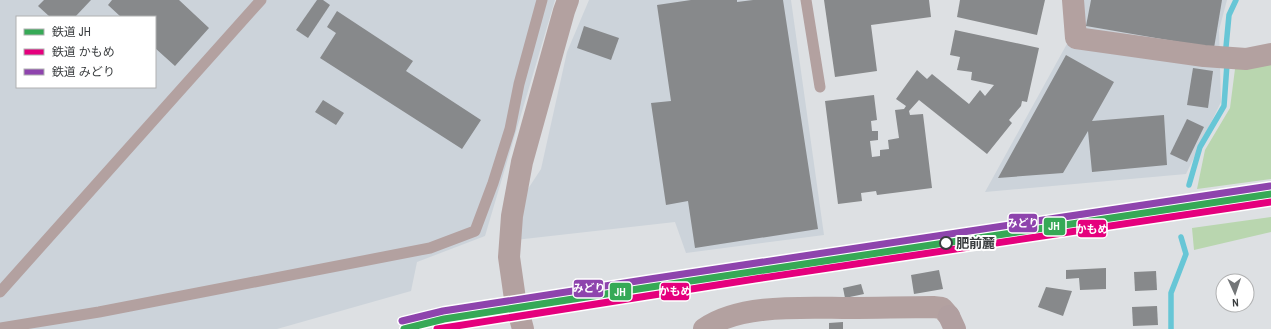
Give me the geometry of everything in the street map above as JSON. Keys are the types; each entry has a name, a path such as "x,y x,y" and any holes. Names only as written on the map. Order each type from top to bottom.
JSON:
{"street":[{"path":"523,329 515,299 509,257 512,216 522,162 568,0"},
{"path":"1074,0 1076,38 1204,56 1246,59 1271,54"},
{"path":"704,329 727,317 748,312 786,308 932,307 942,308 952,322"}],"lane":[{"path":"0,292 261,0"},
{"path":"0,328 99,312 430,248 476,231 510,129 519,84 542,0"},
{"path":"806,0 820,87"}],"shaded area":[{"path":"0,0 555,0 485,236 417,262 411,291 277,329 0,329"},
{"path":"589,0 791,0 824,235 686,253 675,222 515,240 522,198 541,169 567,52"},
{"path":"1066,0 1227,0 1219,30 1221,102 1186,174 985,192 1068,42"}],"green space":[{"path":"1271,61 1271,179 1197,189 1205,150 1230,108 1235,69"},
{"path":"1271,217 1271,232 1194,250 1192,228"}],"building":[{"path":"44,0 91,0 76,16 49,16 38,6"},
{"path":"112,0 179,0 209,28 175,66 156,49 156,16 120,16 108,5"},
{"path":"317,0 323,0 330,5 308,38 296,30"},
{"path":"691,0 737,0 737,2 753,0 783,0 818,229 695,248 688,201 666,205 651,103 671,101 657,5"},
{"path":"824,0 929,0 931,17 871,25 877,71 835,77"},
{"path":"960,0 1045,0 1037,35 957,17"},
{"path":"1091,0 1222,0 1214,48 1086,26"},
{"path":"337,11 413,61 406,71 481,120 462,149 320,58 336,33 327,27"},
{"path":"584,26 619,38 611,60 577,48"},
{"path":"955,30 1039,48 1027,102 1022,101 1021,106 1009,120 1012,123 987,154 919,100 909,111 910,115 923,114 932,188 877,195 876,191 861,193 862,201 838,204 825,101 874,95 877,120 871,121 872,131 878,131 878,140 870,141 872,157 880,156 880,150 889,149 888,140 899,138 895,110 904,109 906,106 896,99 917,70 927,79 932,74 969,104 980,90 985,96 994,85 971,80 972,72 957,70 960,57 950,55"},
{"path":"1066,55 1114,82 1092,121 1164,115 1167,165 1092,172 1088,131 1063,173 998,178"},
{"path":"1193,68 1213,71 1208,108 1187,105"},
{"path":"323,100 344,113 336,125 315,112"},
{"path":"1187,119 1204,127 1187,162 1170,154"},
{"path":"1106,268 1106,289 1080,290 1079,278 1066,279 1066,270"},
{"path":"939,270 943,289 914,294 911,275"},
{"path":"1156,271 1157,290 1135,291 1134,272"},
{"path":"861,284 864,294 845,298 843,288"},
{"path":"1046,287 1072,291 1063,316 1038,307"},
{"path":"1157,306 1158,325 1133,326 1132,307"},
{"path":"843,322 843,329 829,329 829,323"}],"waterway":[{"path":"1226,47 1229,15 1236,0"},
{"path":"1189,185 1200,147 1224,106 1227,64"},
{"path":"1171,329 1171,293 1186,254 1181,237"}],"rail line":[{"name":"みどり","path":"402,321 443,311 1270,186"},
{"name":"JH","path":"404,329 444,319 1271,194"},
{"name":"かもめ","path":"437,329 755,279 1271,202"}],"place":[{"name":"肥前麓","path":"946,243"}]}
